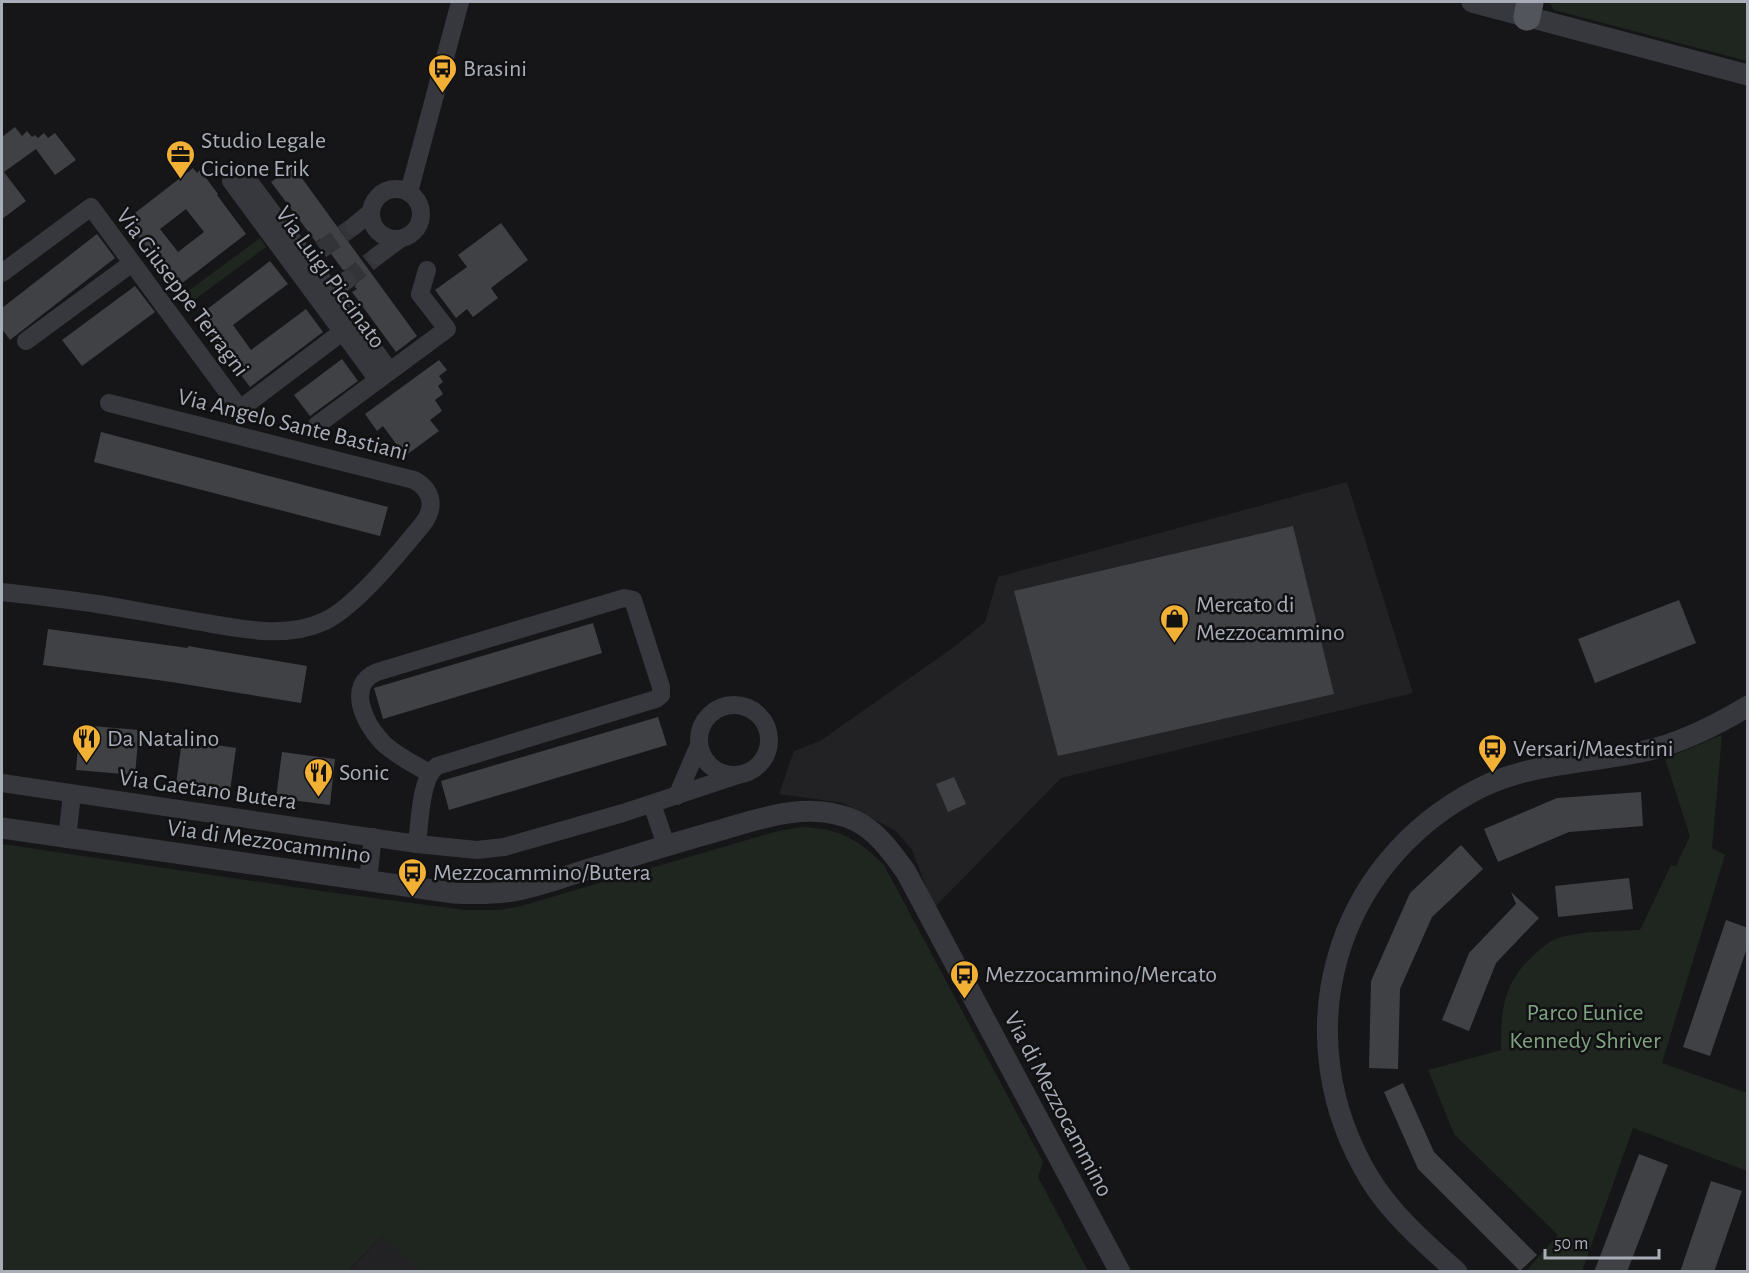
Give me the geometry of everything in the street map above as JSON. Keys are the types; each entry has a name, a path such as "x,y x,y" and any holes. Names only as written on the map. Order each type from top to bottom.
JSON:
{"street":[{"path":"409,192 460,2"},
{"path":"1472,2 1528,9 1748,75"},
{"path":"354,226 371,212 378,197 392,189 409,192 419,204 421,219 414,233 400,239 377,256"},
{"name":"Via Giuseppe Terragni","path":"2,273 91,207 240,409 348,328"},
{"path":"371,212 372,220 379,233 385,237 400,239"},
{"name":"Via Luigi Piccinato","path":"273,226 308,260 332,292 348,328"},
{"name":"Via Luigi Piccinato","path":"308,260 348,328 384,376"},
{"path":"26,341 132,263"},
{"name":"Via Luigi Piccinato","path":"317,425 447,329 420,294 428,270"},
{"path":"332,292 347,280"},
{"name":"Via Angelo Sante Bastiani","path":"2,592 83,602 244,629 277,631 302,629 325,621 349,604 407,543 430,514 429,495 424,487 414,480 109,403"},
{"path":"233,434 240,409"},
{"path":"417,844 429,773 443,763 659,697 662,692 661,687 633,600 624,598 376,672 367,677 360,688 360,702 372,729 390,749 429,773"},
{"path":"677,796 699,745 700,731 706,719 713,712 727,706 749,709 759,717 766,728 768,741 766,753 761,762 750,771 738,775 725,774 713,769 703,758 699,745"},
{"path":"1457,1272 1404,1220 1374,1185 1352,1144 1338,1106 1327,1051 1328,1002 1343,938 1357,907 1375,877 1408,839 1443,811 1481,788 1506,777 1534,769 1655,748 1695,733 1748,706"},
{"name":"Via Gaetano Butera","path":"2,783 417,844 492,850 652,804 738,775"},
{"path":"67,839 72,794"},
{"path":"652,804 666,845"},
{"name":"Via di Mezzocammino","path":"2,828 454,893 492,894 532,887 666,845 772,816 796,812 819,812 856,821 874,834 906,872 1120,1272"},
{"path":"368,880 373,837"}],"shaded area":[{"path":"1347,482 1413,693 1061,778 934,908 912,850 896,831 843,803 779,794 794,751 820,741 954,647 985,622 998,577"},
{"path":"382,1236 422,1271 348,1272"}],"green space":[{"path":"1549,2 1747,2 1747,61 1554,10"},
{"path":"260,238 266,247 186,306 180,297"},
{"name":"Parco Eunice Kennedy Shriver","path":"1722,735 1712,848 1725,855 1662,1063 1747,1093 1747,1171 1633,1128 1582,1271 1526,1271 1558,1235 1454,1134 1428,1070 1501,1050 1503,1010 1510,987 1524,965 1547,944 1558,938 1581,933 1640,930 1671,865 1676,866 1690,836 1665,759"},
{"path":"802,827 827,830 848,837 884,865 1043,1162 1038,1177 1088,1271 422,1272 382,1236 348,1271 2,1271 2,844 328,892 465,910 500,910 521,906 778,831"}],"building":[{"path":"15,127 22,136 27,131 32,137 35,135 38,138 44,133 48,138 55,133 76,160 55,175 36,149 4,172 26,201 2,219 2,137"},
{"path":"293,166 417,336 396,352 352,292 357,289 355,287 358,279 356,274 351,269 343,270 320,239 316,242 271,182"},
{"path":"193,168 197,173 200,170 246,234 177,287 126,220","holes":["186,209 204,232 178,252 160,229"]},
{"path":"501,223 528,260 491,288 498,298 473,317 467,309 456,318 435,290 467,267 458,255"},
{"path":"97,234 115,258 10,340 2,329 2,308"},
{"path":"270,261 288,284 233,325 251,350 306,309 323,332 250,387 197,317"},
{"path":"135,286 155,312 82,366 62,340"},
{"path":"342,359 358,381 310,416 294,395"},
{"path":"439,360 447,370 439,376 443,382 438,386 443,394 435,400 442,411 430,420 439,431 405,456 383,426 377,431 365,414"},
{"path":"101,432 388,507 380,536 94,462"},
{"name":"Mercato di Mezzocammino","path":"1293,526 1334,694 1058,756 1014,591"},
{"path":"1679,600 1696,643 1595,683 1578,639"},
{"path":"593,623 602,653 383,719 374,688"},
{"path":"48,629 188,648 188,646 307,666 301,703 165,681 43,665"},
{"path":"658,717 667,745 449,810 441,781"},
{"path":"80,725 139,730 135,775 76,770"},
{"path":"182,740 236,748 230,791 176,784"},
{"path":"282,752 335,759 330,805 276,798"},
{"path":"954,777 966,804 948,812 936,784"},
{"path":"1641,792 1643,826 1569,832 1498,862 1484,829 1557,798"},
{"path":"1461,845 1483,869 1432,917 1400,989 1398,1069 1369,1068 1371,981 1410,893"},
{"path":"1629,878 1633,909 1558,917 1555,886"},
{"path":"1511,892 1539,918 1496,963 1469,1031 1442,1020 1469,953 1516,904"},
{"path":"1726,920 1748,928 1748,945 1710,1056 1683,1047"},
{"path":"1403,1083 1434,1152 1537,1255 1520,1271 1418,1169 1384,1092"},
{"path":"1639,1154 1668,1165 1627,1272 1594,1272"},
{"path":"1711,1181 1742,1191 1714,1272 1680,1272"}],"tunnel":[{"path":"321,250 354,226"},
{"path":"347,280 377,256"}],"place":[{"name":"Brasini","path":"442,94"},
{"name":"Studio Legale Cicione Erik","path":"180,180"},
{"name":"Mercato di Mezzocammino","path":"1175,644"},
{"name":"Da Natalino","path":"86,764"},
{"name":"Versari/Maestrini","path":"1492,774"},
{"name":"Sonic","path":"318,798"},
{"name":"Mezzocammino/Butera","path":"412,898"},
{"name":"Mezzocammino/Mercato","path":"964,1000"}]}
